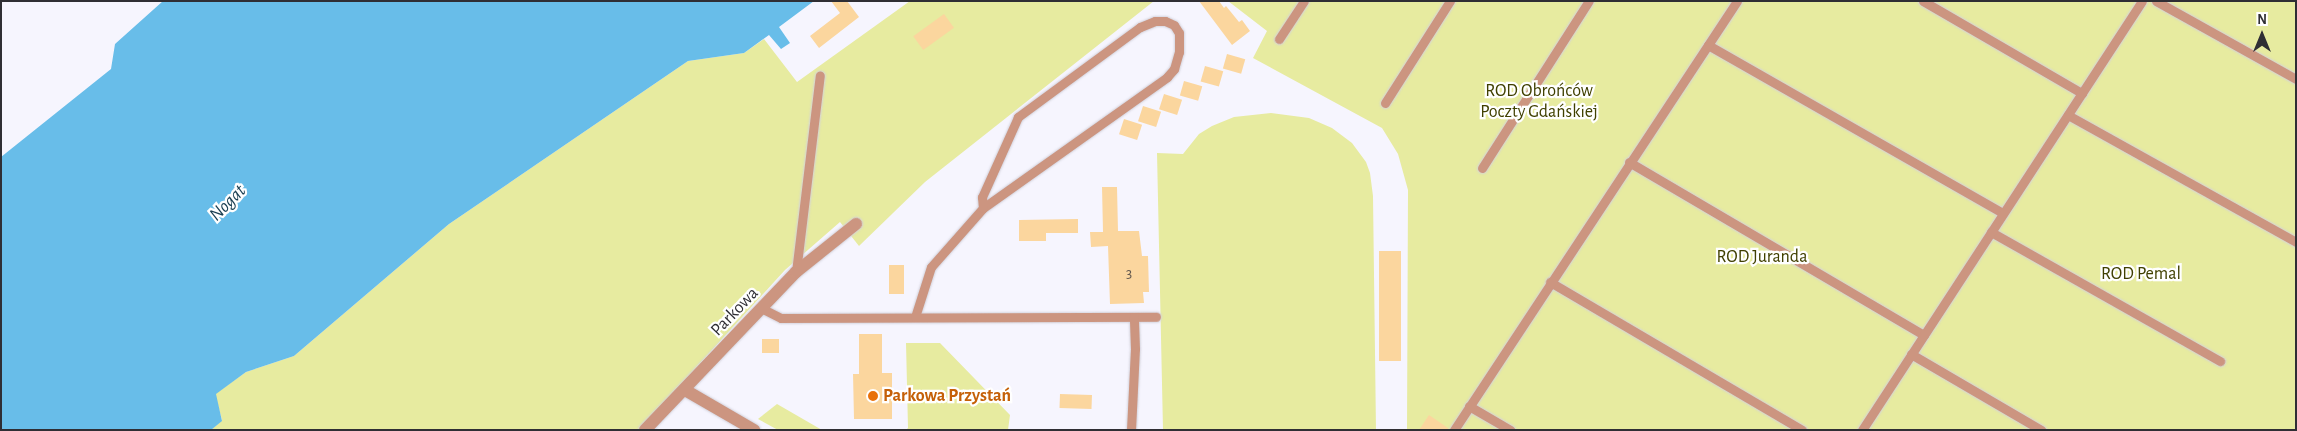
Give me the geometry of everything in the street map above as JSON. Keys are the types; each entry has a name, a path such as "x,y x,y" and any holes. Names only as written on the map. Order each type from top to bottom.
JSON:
{"street":[{"name":"Parkowa","path":"645,430 763,309 796,272 856,224"},
{"path":"685,390 754,430"}],"lane":[{"path":"1279,39 1304,1"},
{"path":"1384,103 1450,1"},
{"path":"1482,168 1590,1"},
{"path":"1454,430 1737,1"},
{"path":"1923,1 2082,93"},
{"path":"1862,430 2142,1"},
{"path":"2156,1 2296,80"},
{"path":"916,317 931,267 984,208 1167,77 1174,69 1179,52 1179,33 1174,25 1165,21 1155,21 1140,27 1018,117 982,197 984,208"},
{"path":"1708,45 2004,213"},
{"path":"796,272 820,76"},
{"path":"2068,114 2296,242"},
{"path":"1629,162 1924,335"},
{"path":"1991,232 2220,361"},
{"path":"1550,282 1802,430"},
{"path":"763,309 781,318 1156,317"},
{"path":"1131,430 1135,350 1134,317"},
{"path":"1912,354 2041,430"},
{"path":"1470,406 1510,430"}],"green space":[{"path":"910,1 1154,1 925,182 859,246 840,222 785,270 639,430 211,430 222,420 215,394 246,372 294,356 449,224 688,61 744,53 764,39 797,82"},
{"path":"1228,1 2296,1 2296,430 1407,430 1408,190 1398,154 1382,128 1253,58 1267,31"},
{"path":"1271,113 1309,118 1332,128 1352,143 1366,162 1370,173 1373,196 1376,430 1163,430 1157,153 1183,154 1199,134 1212,126 1234,117"},
{"path":"906,343 940,343 1010,415 1008,430 906,430 908,428"},
{"path":"777,404 822,430 778,430 758,419"}],"water":[{"name":"Nogat","path":"163,1 814,1 779,27 790,43 781,49 769,35 744,53 688,61 449,224 294,356 246,372 216,394 222,421 211,430 1,430 1,157 111,69 115,44"}],"building":[{"path":"831,1 847,1 859,17 819,48 810,36 840,13"},
{"path":"1199,1 1219,1 1224,8 1226,6 1239,22 1242,20 1250,31 1232,45"},
{"path":"944,14 954,28 923,50 913,36"},
{"path":"1227,54 1245,59 1241,74 1223,68"},
{"path":"1205,66 1223,71 1219,87 1201,81"},
{"path":"1184,81 1202,86 1198,101 1180,95"},
{"path":"1164,94 1182,100 1177,115 1159,109"},
{"path":"1143,106 1161,112 1156,127 1138,121"},
{"path":"1124,119 1142,125 1137,140 1119,134"},
{"path":"1102,187 1117,187 1118,231 1139,231 1142,256 1148,256 1149,292 1143,292 1144,303 1110,304 1108,246 1091,247 1090,232 1103,232"},
{"path":"1078,219 1078,233 1046,233 1046,241 1019,241 1019,220"},
{"path":"1379,251 1401,251 1401,361 1379,361"},
{"path":"889,265 904,265 904,294 889,294"},
{"name":"Parkowa Przystań","path":"859,334 882,334 882,373 892,373 892,419 854,419 853,374 859,374"},
{"path":"762,339 779,339 779,353 762,353"},
{"path":"1060,394 1092,395 1091,409 1060,408"},
{"path":"1429,415 1448,428 1448,430 1419,430"}],"place":[{"name":"Parkowa Przystań","path":"873,396"}],"park label":[{"name":"ROD Obrońców Poczty Gdańskiej","path":"1539,102"},
{"name":"ROD Juranda","path":"1762,257"},
{"name":"ROD Pemal","path":"2141,274"}]}
